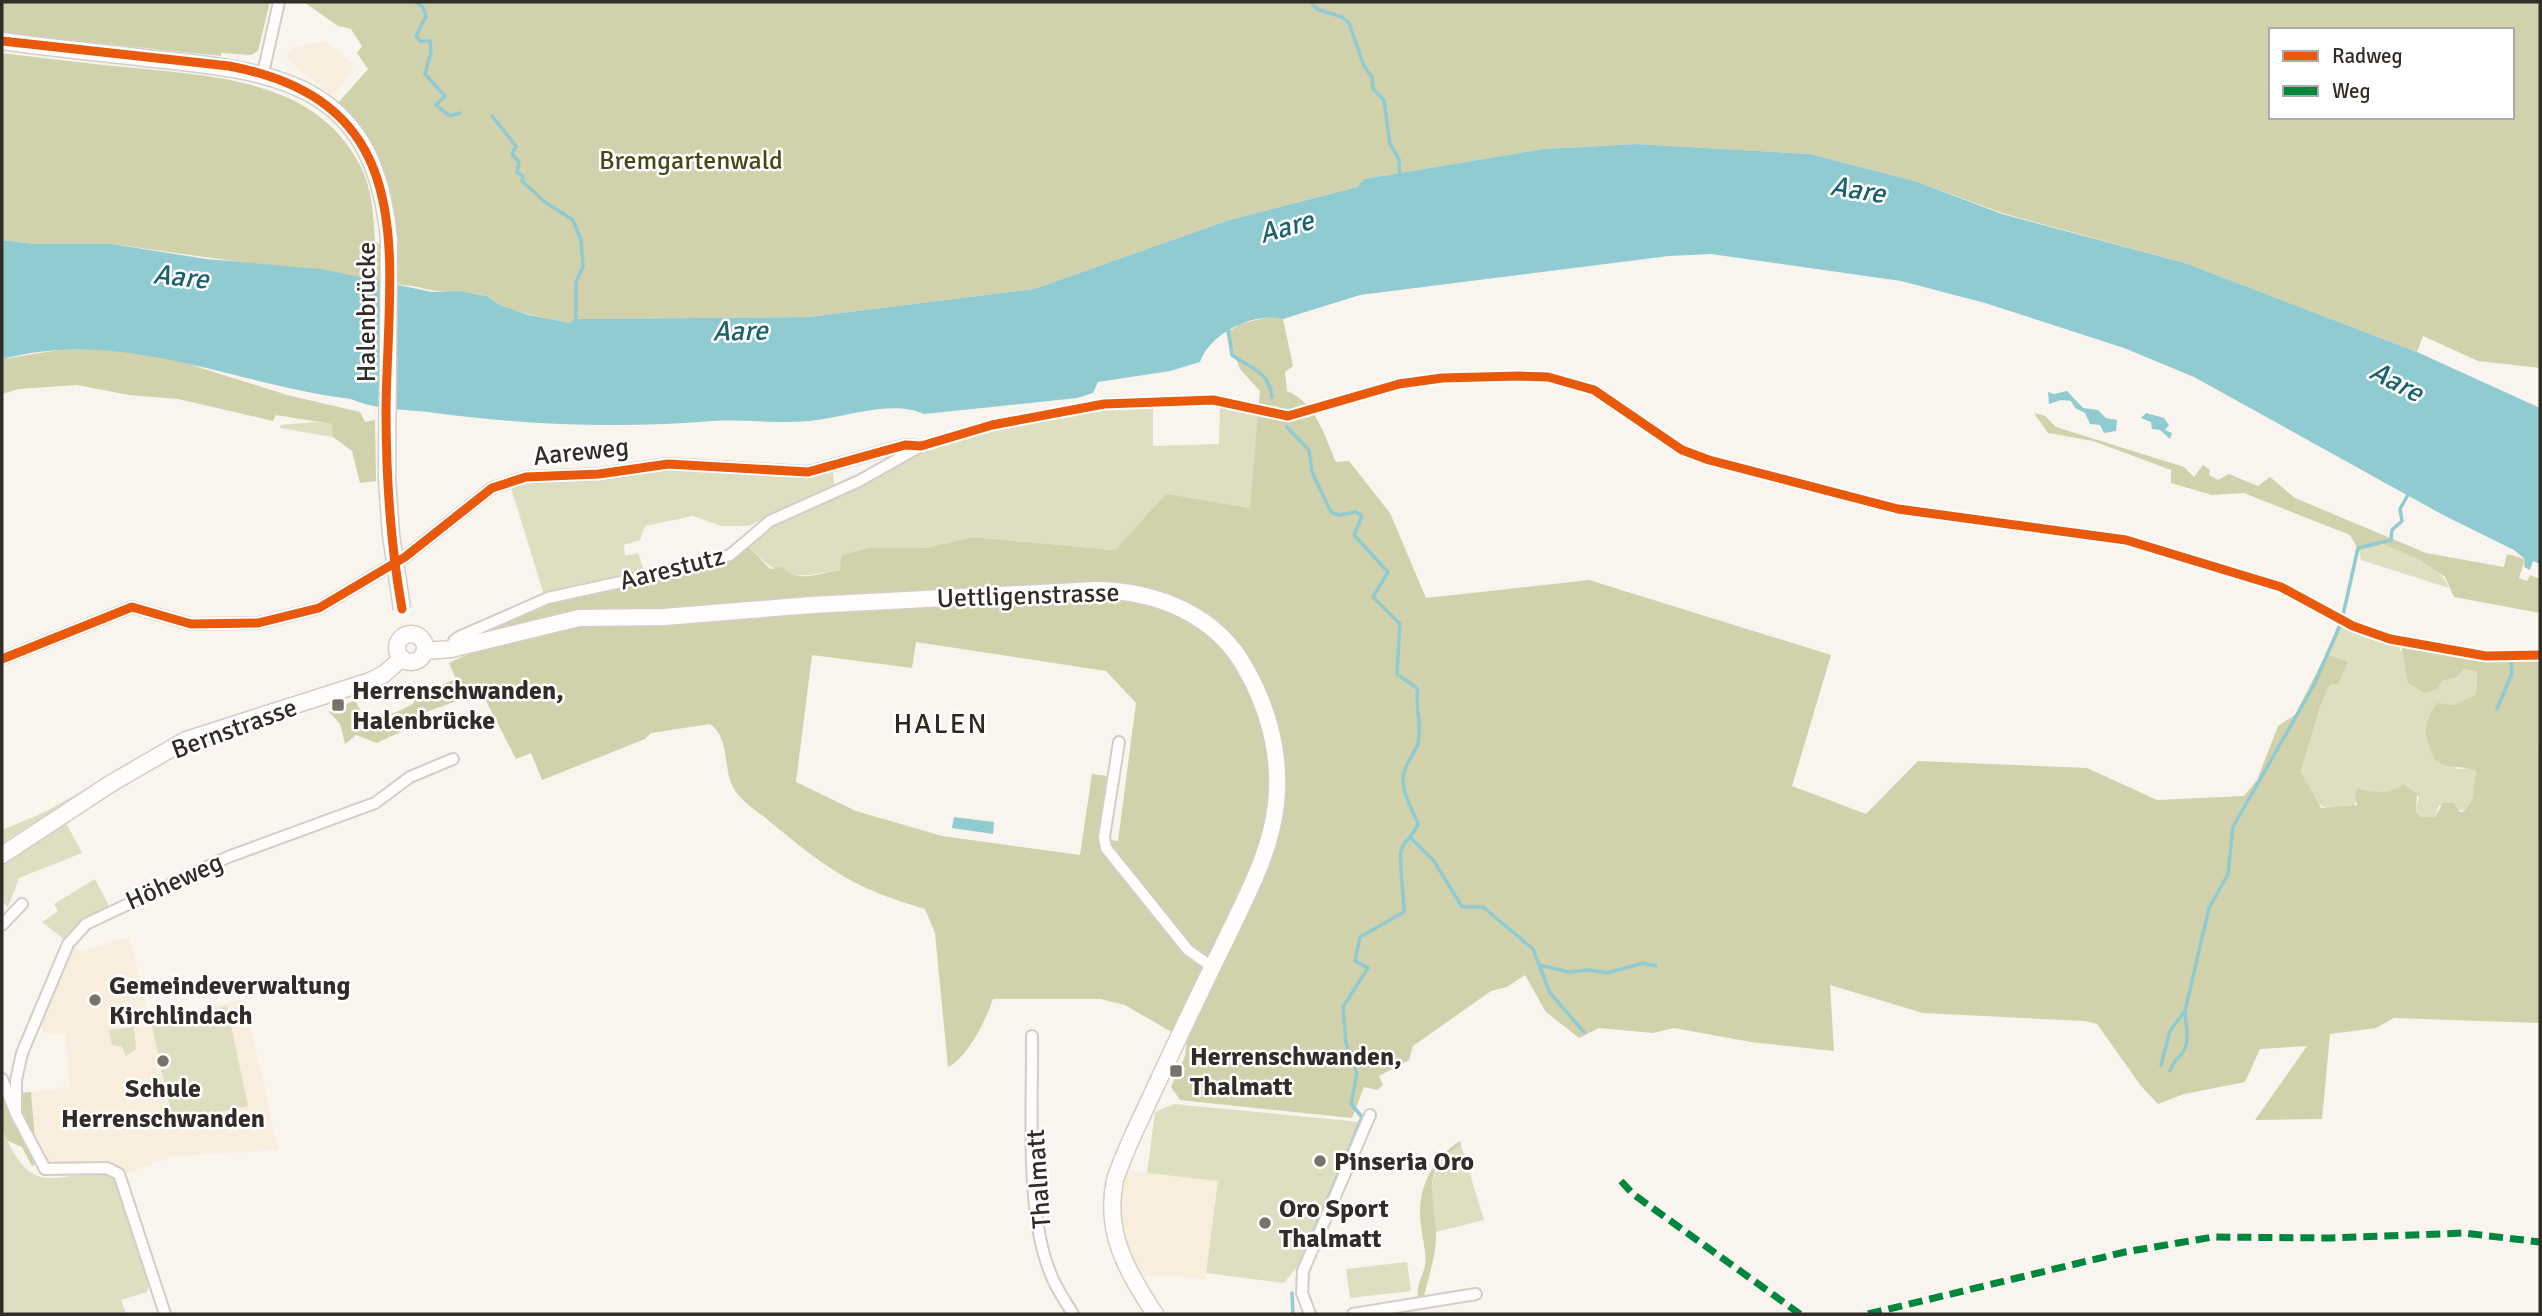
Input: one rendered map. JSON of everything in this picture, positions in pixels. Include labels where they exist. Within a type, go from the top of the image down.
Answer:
[{"type":"main road","name":"Halenbrücke","points":[[2,41],[229,66],[263,73],[319,99],[332,108],[360,140],[377,174],[389,240],[386,470],[391,535],[408,634]]},
{"type":"main road","name":"Uettligenstrasse","points":[[425,651],[451,649],[558,621],[599,616],[664,617],[895,600],[1096,590],[1124,591],[1167,601],[1208,625],[1242,661],[1257,689],[1274,745],[1277,782],[1270,833],[1262,863],[1126,1149],[1113,1192],[1112,1228],[1118,1249],[1155,1314]]},
{"type":"main road","points":[[408,634],[421,637],[425,651],[416,661],[402,658],[397,646],[402,637],[408,634]]},
{"type":"main road","name":"Bernstrasse","points":[[2,855],[110,784],[187,740],[370,681],[384,674],[402,658]]},
{"type":"street","points":[[263,73],[279,2]]},
{"type":"street","name":"Aareweg","points":[[2,659],[132,607],[191,624],[258,624],[308,612],[405,557],[492,488],[526,477],[599,474],[659,464],[808,472],[905,445],[921,446]]},
{"type":"street","name":"Aarestutz","points":[[451,649],[454,641],[459,638],[548,598],[689,568],[730,555],[770,521],[848,486],[921,446]]},
{"type":"street","points":[[1119,742],[1105,845],[1188,950],[1213,967]]},
{"type":"street","name":"Höheweg","points":[[16,1114],[16,1080],[22,1053],[68,944],[86,924],[228,856],[375,803],[410,777],[453,759]]},
{"type":"street","points":[[2,925],[22,904]]},
{"type":"street","name":"Thalmatt","points":[[1032,1036],[1038,1221],[1051,1275],[1073,1314]]},
{"type":"street","points":[[2,1079],[16,1114],[45,1169],[107,1168],[119,1174],[165,1314]]},
{"type":"street","points":[[1310,1314],[1301,1288],[1303,1271],[1370,1115]]},
{"type":"street","points":[[1353,1314],[1476,1294]]},
{"type":"shaded area","points":[[326,41],[354,65],[333,97],[287,59],[287,53],[294,47]]},
{"type":"shaded area","name":"Schule Herrenschwanden","points":[[130,937],[149,1021],[245,999],[278,1150],[174,1156],[127,1173],[106,1164],[49,1167],[34,1137],[31,1092],[70,1087],[65,1035],[44,1033],[40,1015],[72,945],[80,951]]},
{"type":"shaded area","points":[[1125,1170],[1218,1181],[1205,1280],[1164,1275],[1141,1277],[1124,1246],[1118,1204]]},
{"type":"green space","points":[[2,2],[270,2],[258,51],[251,55],[221,53],[221,56],[2,33]]},
{"type":"green space","name":"Bremgartenwald","points":[[304,2],[2540,2],[2540,368],[2478,361],[2423,336],[2417,352],[2185,263],[2002,213],[1915,181],[1810,154],[1636,144],[1543,149],[1364,179],[1357,187],[1229,220],[1034,289],[808,317],[575,319],[570,323],[504,307],[486,296],[475,294],[112,244],[36,244],[2,240],[2,53],[231,80],[291,99],[318,115],[341,137],[360,165],[368,184],[375,241],[380,245],[395,246],[397,232],[387,177],[375,150],[359,126],[338,103],[368,69],[357,53],[362,46],[351,29],[338,26]]},
{"type":"green space","points":[[1272,316],[1283,319],[1293,366],[1285,372],[1287,391],[1297,396],[1312,412],[1336,462],[1349,461],[1390,513],[1426,598],[1589,580],[1831,655],[1792,786],[1866,814],[1918,761],[2087,768],[2157,800],[2244,796],[2257,780],[2278,726],[2295,715],[2326,654],[2348,662],[2338,684],[2330,685],[2321,704],[2301,772],[2321,808],[2357,805],[2355,794],[2358,788],[2380,792],[2398,788],[2403,784],[2417,794],[2416,811],[2421,817],[2435,817],[2443,803],[2454,803],[2460,812],[2465,811],[2473,798],[2476,772],[2446,766],[2435,760],[2428,744],[2426,725],[2437,703],[2454,705],[2476,694],[2477,672],[2465,669],[2457,677],[2442,681],[2437,689],[2425,693],[2408,683],[2401,644],[2497,659],[2540,658],[2540,1023],[2394,1018],[2376,1028],[2330,1034],[2322,1119],[2255,1120],[2307,1046],[2260,1049],[2245,1082],[2184,1094],[2158,1104],[2141,1086],[2097,1024],[2085,1021],[1923,1013],[1830,985],[1834,1051],[1751,1042],[1674,1028],[1653,1033],[1599,1028],[1579,1038],[1546,1012],[1525,975],[1507,987],[1491,991],[1413,1046],[1409,1060],[1379,1076],[1383,1085],[1377,1090],[1364,1087],[1352,1118],[1180,1100],[1171,1087],[1185,1056],[1187,1041],[1125,1005],[1100,999],[993,999],[969,1047],[948,1067],[935,933],[925,909],[878,893],[841,875],[749,805],[733,787],[721,737],[710,724],[651,733],[645,739],[542,780],[531,753],[516,759],[484,697],[468,697],[415,716],[417,729],[404,730],[377,743],[356,735],[345,744],[340,724],[329,712],[355,700],[365,719],[397,712],[414,703],[413,696],[456,679],[449,663],[466,655],[459,641],[559,600],[689,573],[732,558],[749,547],[770,569],[783,567],[795,575],[809,576],[840,570],[841,555],[868,548],[925,548],[973,537],[1115,550],[1166,494],[1250,508],[1260,391],[1240,369],[1226,333],[1240,324]],"holes":[[[916,642],[1106,671],[1136,703],[1118,841],[1098,838],[1107,776],[1092,774],[1080,855],[942,836],[856,811],[796,782],[812,655],[912,668]]]},
{"type":"green space","points":[[105,349],[163,356],[287,395],[360,412],[365,422],[375,420],[376,481],[360,483],[352,451],[333,437],[332,424],[276,415],[273,421],[178,399],[129,395],[77,385],[19,389],[2,394],[2,359],[59,350]]},
{"type":"green space","points":[[1220,402],[1259,412],[1251,508],[1166,495],[1115,550],[973,537],[925,548],[868,548],[841,555],[840,570],[790,575],[771,566],[749,547],[768,525],[940,442],[1009,425],[1153,403],[1153,446],[1219,444]]},
{"type":"green space","points":[[2034,413],[2045,416],[2056,427],[2184,467],[2194,477],[2203,465],[2210,470],[2209,475],[2218,480],[2229,474],[2258,486],[2270,477],[2295,498],[2426,553],[2504,567],[2507,554],[2525,559],[2519,578],[2527,581],[2530,575],[2540,579],[2540,613],[2454,597],[2445,577],[2420,560],[2383,544],[2359,551],[2350,535],[2244,493],[2212,495],[2171,483],[2171,470],[2093,441],[2048,433]]},
{"type":"green space","points":[[315,422],[333,424],[333,437],[280,428],[281,425]]},
{"type":"green space","points":[[650,467],[832,468],[835,488],[748,526],[721,526],[693,516],[645,526],[640,540],[624,545],[625,556],[638,553],[645,574],[544,595],[511,488],[526,480]]},
{"type":"green space","points":[[2383,544],[2430,565],[2445,579],[2449,588],[2361,560],[2359,551]]},
{"type":"green space","points":[[2339,623],[2401,644],[2400,650],[2442,681],[2457,677],[2465,669],[2477,672],[2476,694],[2454,705],[2456,769],[2471,768],[2477,775],[2473,798],[2465,811],[2439,805],[2435,817],[2421,817],[2416,810],[2419,797],[2403,784],[2383,792],[2372,793],[2362,789],[2354,806],[2324,807],[2315,800],[2301,773],[2321,704],[2330,685],[2338,684],[2347,662],[2326,654]]},
{"type":"green space","points":[[105,778],[2,843],[2,830],[45,812]]},
{"type":"green space","points":[[65,821],[82,853],[19,878],[8,907],[2,901],[2,866]]},
{"type":"green space","points":[[95,879],[109,906],[86,919],[66,941],[42,922],[58,911],[54,904]]},
{"type":"green space","points":[[227,1006],[248,1106],[173,1122],[151,1022]]},
{"type":"green space","points":[[134,1027],[136,1049],[126,1056],[122,1047],[112,1045],[109,1030]]},
{"type":"green space","points":[[31,1092],[37,1164],[32,1166],[22,1147],[8,1141],[2,1130],[2,1100],[6,1102],[20,1093]]},
{"type":"green space","name":"Oro Sport Thalmatt","points":[[1174,1104],[1360,1122],[1299,1265],[1284,1283],[1206,1273],[1218,1181],[1147,1173],[1155,1112]]},
{"type":"green space","points":[[2,1130],[21,1163],[40,1177],[96,1174],[117,1179],[149,1283],[147,1292],[121,1300],[126,1314],[2,1314]]},
{"type":"green space","points":[[1460,1141],[1461,1145],[1440,1164],[1432,1183],[1435,1247],[1424,1296],[1418,1297],[1425,1260],[1420,1213],[1423,1189],[1433,1167]]},
{"type":"green space","points":[[1461,1145],[1484,1220],[1436,1232],[1432,1194],[1436,1172],[1449,1154]]},
{"type":"green space","points":[[1407,1262],[1411,1291],[1350,1298],[1346,1269]]},
{"type":"water","name":"Aare","points":[[1636,144],[1810,154],[1915,181],[2002,214],[2185,263],[2417,352],[2540,408],[2540,564],[2533,561],[2530,570],[2524,567],[2525,559],[2514,550],[2443,515],[2194,377],[2124,348],[1985,303],[1901,281],[1711,254],[1669,256],[1360,295],[1283,319],[1271,317],[1246,322],[1213,342],[1200,362],[1170,371],[1098,382],[1093,393],[1077,398],[924,414],[896,408],[882,409],[797,422],[725,421],[642,425],[535,423],[379,407],[178,361],[135,354],[92,350],[47,351],[2,359],[2,240],[36,244],[112,244],[206,259],[321,269],[432,292],[459,291],[487,296],[502,306],[529,315],[570,323],[574,319],[808,317],[1034,289],[1229,220],[1357,187],[1364,179],[1543,149]]},
{"type":"water","points":[[2067,391],[2083,408],[2098,410],[2106,418],[2117,420],[2116,431],[2104,433],[2100,425],[2090,424],[2085,413],[2075,408],[2071,401],[2061,400],[2049,404],[2048,392],[2054,394]]},
{"type":"water","points":[[2146,413],[2164,418],[2169,425],[2165,430],[2172,433],[2170,439],[2160,430],[2152,429],[2151,422],[2141,418]]},
{"type":"water","points":[[954,817],[994,822],[993,834],[952,828]]},
{"type":"waterway","points":[[415,2],[422,6],[426,16],[416,36],[420,41],[430,41],[431,52],[425,74],[445,96],[436,105],[450,116],[460,113]]},
{"type":"waterway","points":[[1311,2],[1317,9],[1342,17],[1349,23],[1364,66],[1372,77],[1373,89],[1384,100],[1390,144],[1399,159],[1400,177]]},
{"type":"waterway","points":[[492,116],[516,146],[512,154],[519,162],[517,172],[523,176],[522,181],[545,202],[573,220],[581,240],[583,267],[576,282],[576,323]]},
{"type":"waterway","points":[[1228,329],[1232,355],[1263,376],[1272,397]]},
{"type":"waterway","points":[[1287,427],[1309,450],[1312,472],[1331,512],[1339,515],[1356,512],[1362,516],[1354,535],[1388,572],[1373,597],[1400,624],[1397,674],[1418,689],[1419,736],[1403,781],[1406,796],[1418,824],[1401,851],[1404,912],[1360,937],[1355,961],[1368,968],[1343,1007],[1346,1043],[1357,1073],[1351,1104],[1362,1117],[1348,1152]]},
{"type":"waterway","points":[[2343,615],[2358,548],[2391,540],[2392,530],[2402,521],[2400,509],[2409,493]]},
{"type":"waterway","points":[[2161,1065],[2170,1031],[2185,1011],[2209,908],[2228,874],[2233,827],[2314,685],[2340,625]]},
{"type":"waterway","points":[[2497,709],[2512,673],[2511,660],[2540,658]]},
{"type":"waterway","points":[[2540,747],[2540,843]]},
{"type":"waterway","points":[[1410,837],[1434,861],[1462,907],[1483,907],[1533,949],[1550,993],[1584,1032]]},
{"type":"waterway","points":[[1540,965],[1568,972],[1589,970],[1607,973],[1643,963],[1656,966]]},
{"type":"waterway","points":[[2170,1071],[2186,1043],[2185,1012]]},
{"type":"waterway","points":[[1308,1245],[1344,1161]]},
{"type":"waterway","points":[[1292,1293],[1293,1314]]},
{"type":"marked path","points":[[1621,1181],[1633,1194],[1800,1314]]},
{"type":"marked path","points":[[1868,1314],[2125,1252],[2213,1237],[2331,1238],[2464,1233],[2540,1242]]},
{"type":"cycle path","points":[[2,41],[229,66],[292,85],[336,114],[365,150],[381,194],[389,243],[387,459],[392,534],[402,609]]},
{"type":"cycle path","points":[[2,659],[132,607],[191,624],[258,623],[319,608],[405,557],[492,488],[526,477],[599,474],[668,464],[808,472],[905,445],[921,446],[992,425],[1104,404],[1213,400],[1288,416],[1399,384],[1442,378],[1519,376],[1548,377],[1594,390],[1682,450],[1709,460],[1898,509],[2126,540],[2281,587],[2353,626],[2390,639],[2486,656],[2540,655]]},
{"type":"place","name":"Herrenschwanden, Halenbrücke","points":[[338,705]]},
{"type":"place","name":"Gemeindeverwaltung Kirchlindach","points":[[95,1000]]},
{"type":"place","name":"Schule Herrenschwanden","points":[[163,1061]]},
{"type":"place","name":"Herrenschwanden, Thalmatt","points":[[1176,1071]]},
{"type":"place","name":"Pinseria Oro","points":[[1320,1161]]},
{"type":"place","name":"Oro Sport Thalmatt","points":[[1265,1223]]},
{"type":"district","name":"HALEN","points":[[941,723]]}]
